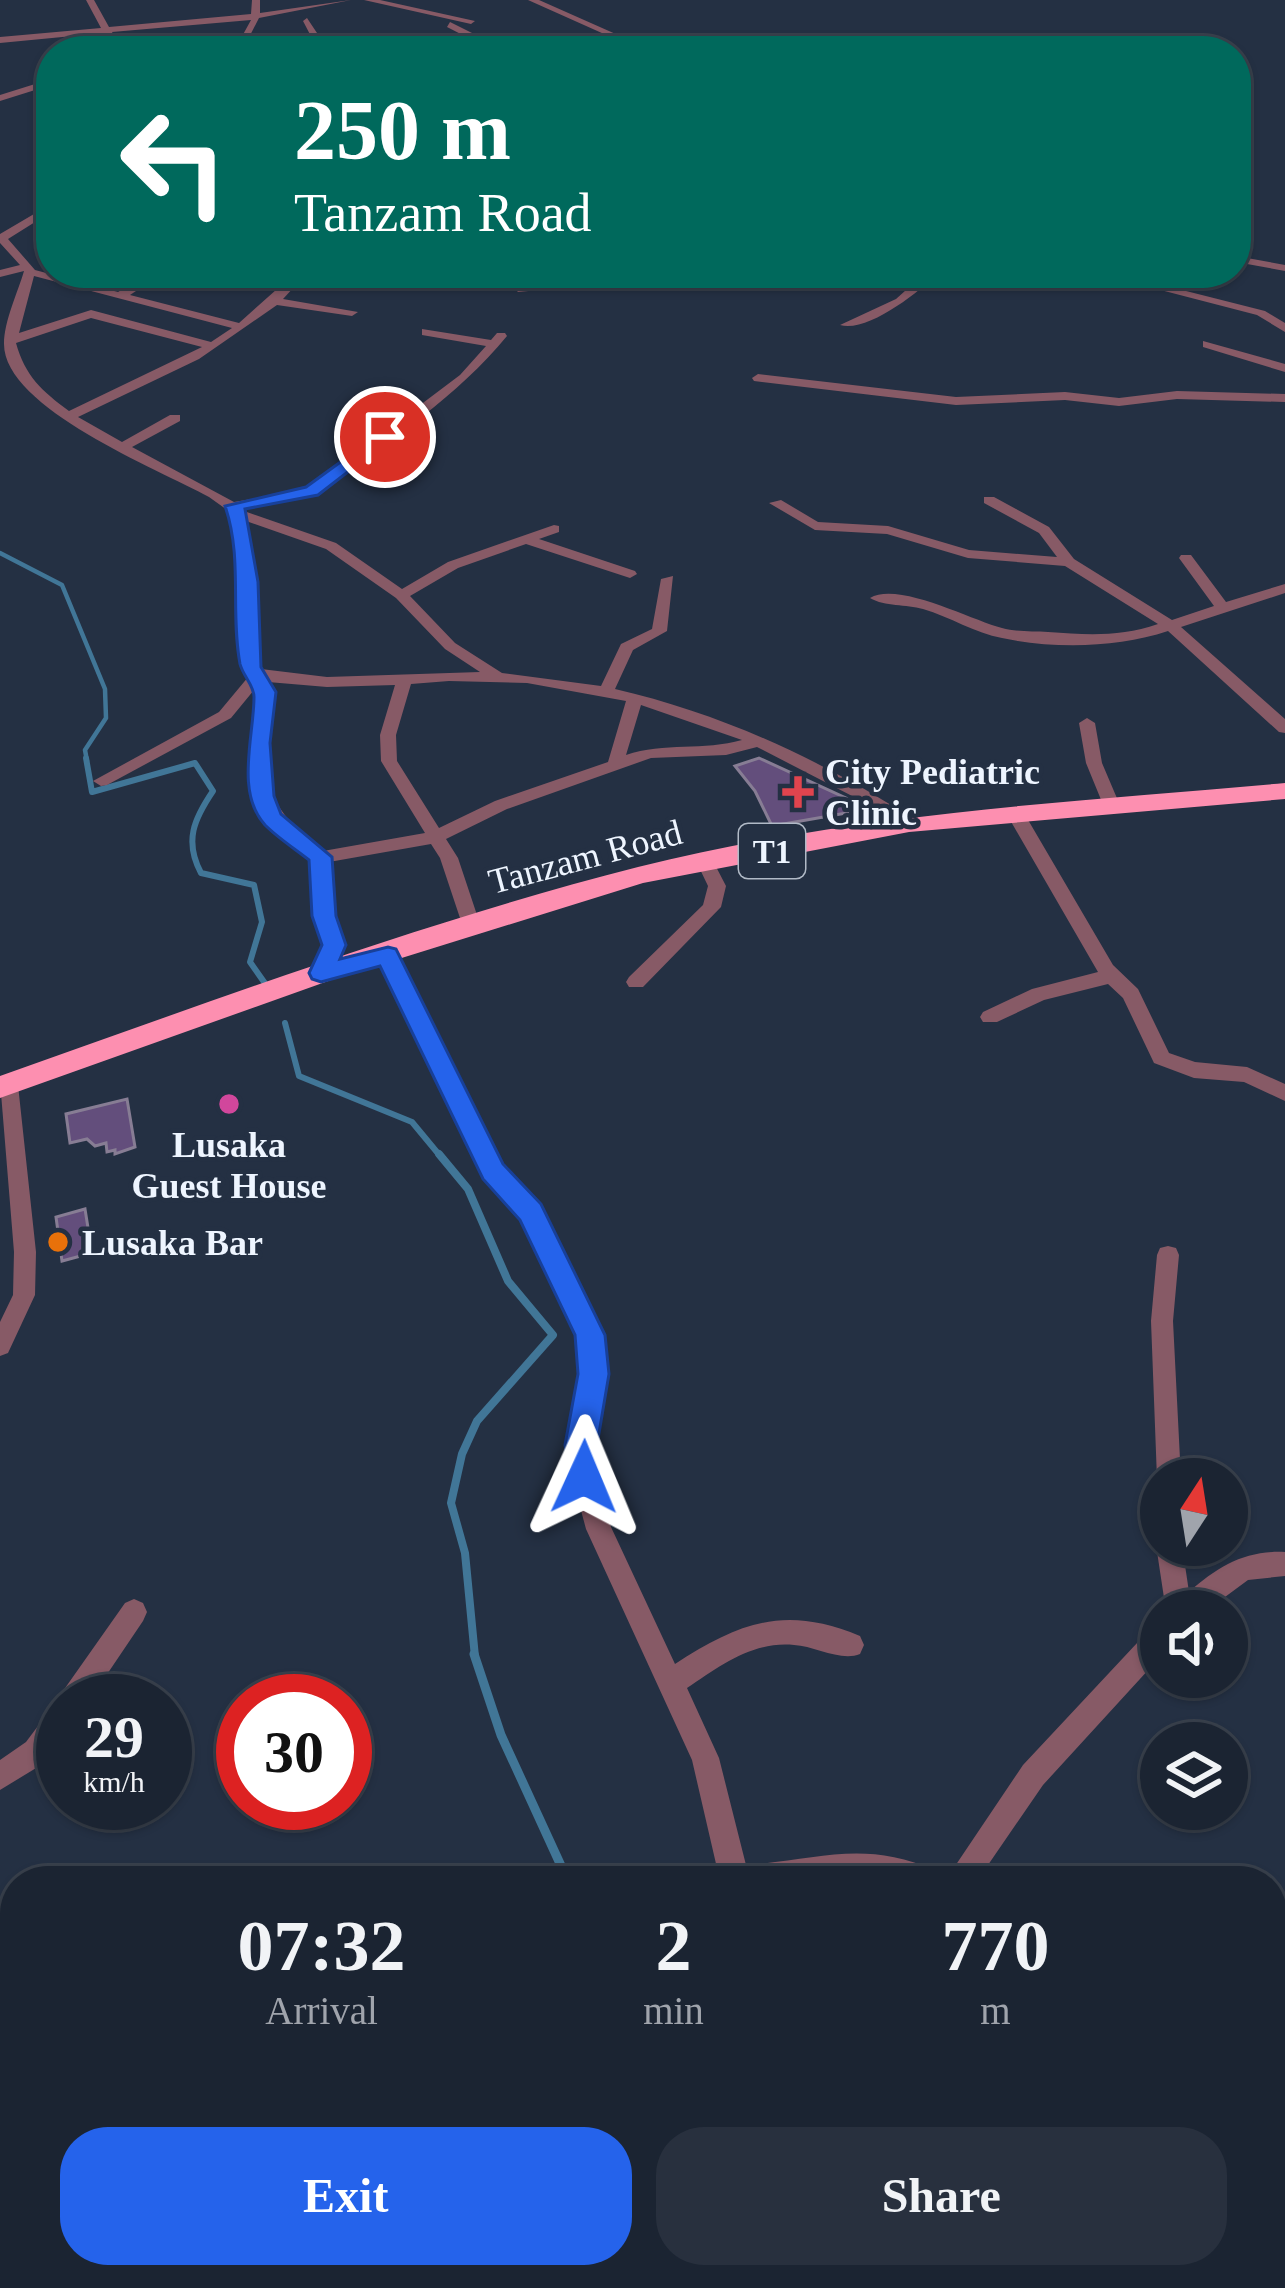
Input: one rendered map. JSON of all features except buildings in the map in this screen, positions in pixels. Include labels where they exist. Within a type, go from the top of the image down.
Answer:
[{"type":"highway","name":"Tanzam Road","points":[[4,1086],[321,973],[641,875],[909,824],[1285,791]]},
{"type":"street","points":[[90,0],[110,36]]},
{"type":"street","points":[[246,36],[256,16],[256,0]]},
{"type":"street","points":[[62,36],[256,16],[347,0]]},
{"type":"street","points":[[368,0],[471,21]]},
{"type":"street","points":[[532,0],[617,36]]},
{"type":"street","points":[[251,28],[323,18]]},
{"type":"street","points":[[307,21],[315,36]]},
{"type":"street","points":[[450,25],[472,36]]},
{"type":"street","points":[[0,40],[36,38]]},
{"type":"street","points":[[0,98],[36,87]]},
{"type":"street","points":[[36,216],[0,237],[36,271]]},
{"type":"street","points":[[1251,262],[1285,268]]},
{"type":"street","points":[[0,274],[36,266]]},
{"type":"street","points":[[29,269],[6,347],[22,381],[122,447],[237,510],[317,539],[401,596],[450,646],[496,676]]},
{"type":"street","points":[[97,288],[240,327]]},
{"type":"street","points":[[122,295],[133,288]]},
{"type":"street","points":[[71,415],[174,370],[240,327],[288,288]]},
{"type":"street","points":[[846,325],[900,301],[915,288]]},
{"type":"street","points":[[1161,288],[1261,313],[1285,328]]},
{"type":"street","points":[[275,301],[352,312]]},
{"type":"street","points":[[6,347],[91,314],[212,346]]},
{"type":"street","points":[[237,510],[323,485],[464,378],[498,340],[425,332]]},
{"type":"street","points":[[1207,344],[1285,368]]},
{"type":"street","points":[[758,378],[956,400],[1065,396],[1120,402],[1178,394],[1285,398]]},
{"type":"street","points":[[0,390],[22,381]]},
{"type":"street","points":[[122,447],[175,418]]},
{"type":"street","points":[[989,500],[1044,530],[1070,562],[1170,625],[1285,728]]},
{"type":"street","points":[[776,502],[815,526],[888,530],[968,554],[1070,562]]},
{"type":"street","points":[[237,510],[248,582],[249,654],[258,675],[496,676],[607,690],[754,742],[880,804],[909,824]]},
{"type":"street","points":[[401,596],[453,566],[554,529]]},
{"type":"street","points":[[525,539],[630,574]]},
{"type":"street","points":[[1186,558],[1222,607]]},
{"type":"street","points":[[607,690],[626,647],[659,631],[668,579]]},
{"type":"street","points":[[877,598],[923,604],[1003,634],[1121,640],[1285,588]]},
{"type":"street","points":[[101,782],[225,715],[258,675]]},
{"type":"street","points":[[258,675],[265,692],[259,743],[262,796],[272,818],[320,857],[324,916],[334,945],[321,973]]},
{"type":"street","points":[[405,677],[386,748],[396,773],[449,858],[472,928]]},
{"type":"street","points":[[615,765],[635,698]]},
{"type":"street","points":[[1087,723],[1094,764],[1110,803]]},
{"type":"street","points":[[320,857],[435,837],[501,806],[669,749],[726,750],[754,742]]},
{"type":"street","points":[[1015,813],[1111,976],[1130,994],[1156,1048],[1170,1064],[1247,1076],[1285,1094]]},
{"type":"street","points":[[636,982],[712,907],[717,886],[706,863]]},
{"type":"street","points":[[388,956],[493,1172],[531,1212],[590,1335],[594,1374],[581,1445],[584,1477],[599,1529],[705,1758],[731,1866]]},
{"type":"street","points":[[990,1017],[1039,994],[1111,976]]},
{"type":"street","points":[[0,1346],[25,1295],[25,1252],[4,1086]]},
{"type":"street","points":[[1168,1255],[1162,1321],[1168,1458]]},
{"type":"street","points":[[1209,1590],[1253,1562],[1285,1564]]},
{"type":"street","points":[[92,1674],[134,1612]]},
{"type":"street","points":[[669,1684],[765,1629],[815,1632],[851,1645]]},
{"type":"street","points":[[970,1866],[1033,1775],[1140,1659]]},
{"type":"street","points":[[0,1776],[36,1752]]},
{"type":"waterway","points":[[0,553],[62,585],[105,689],[106,718],[85,750],[87,761]]},
{"type":"waterway","points":[[86,758],[92,792],[195,763],[213,791],[194,831],[196,861],[201,873],[254,885],[262,922],[250,962],[269,989]]},
{"type":"waterway","points":[[285,1023],[299,1076],[412,1122],[441,1157]]},
{"type":"waterway","points":[[439,1154],[468,1189],[508,1281],[553,1335],[477,1421],[462,1454],[451,1503],[465,1553],[475,1657]]},
{"type":"waterway","points":[[475,1657],[501,1735],[561,1866]]},
{"type":"place","name":"City Pediatric Clinic","points":[[798,792]]},
{"type":"place","name":"Lusaka Guest House","points":[[229,1104]]},
{"type":"place","name":"Lusaka Bar","points":[[58,1242]]},
{"type":"route","points":[[385,437],[312,491],[234,506],[243,530],[250,667],[265,692],[259,743],[262,796],[272,818],[320,857],[324,916],[334,945],[321,973],[388,956],[493,1172],[531,1212],[590,1335],[594,1374],[581,1445],[584,1477]]}]
